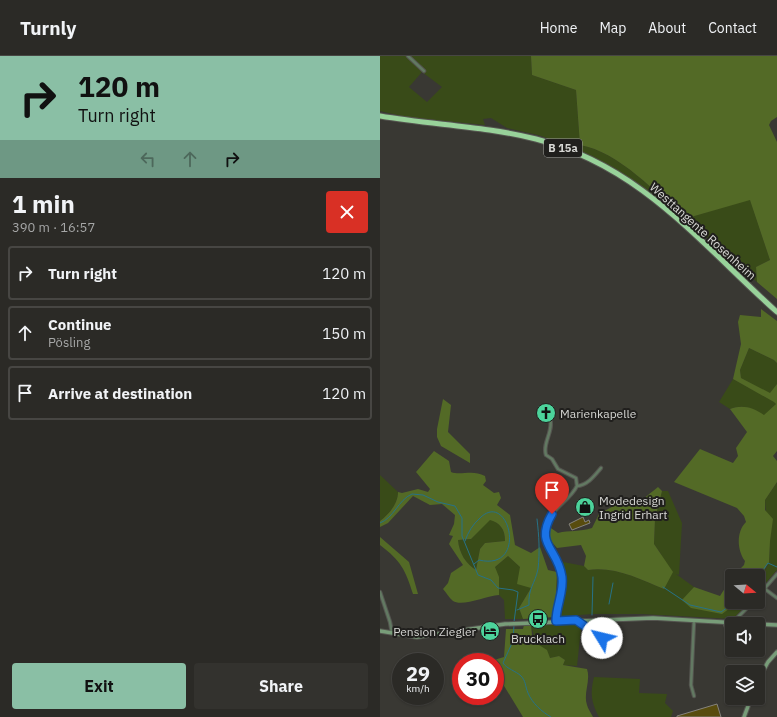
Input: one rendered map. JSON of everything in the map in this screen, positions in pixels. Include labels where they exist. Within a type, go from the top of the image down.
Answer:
[{"type":"highway","name":"Westtangente Rosenheim","points":[[380,116],[486,129],[524,136],[564,148],[604,166],[657,200],[777,312]]},
{"type":"main road","points":[[380,631],[417,637],[505,624],[576,620],[654,618],[724,622]]},
{"type":"main road","points":[[765,624],[777,625]]},
{"type":"main road","points":[[765,667],[777,652]]},
{"type":"main road","points":[[744,717],[748,705]]},
{"type":"street","points":[[408,56],[424,71]]},
{"type":"street","points":[[550,419],[552,426],[545,448],[546,455],[552,459],[558,469],[576,478],[578,486]]},
{"type":"street","points":[[556,621],[562,589],[562,578],[557,560],[546,543],[545,528],[552,514],[565,502],[578,486],[582,486],[589,481],[601,468]]},
{"type":"street","points":[[777,574],[765,588],[777,598]]},
{"type":"street","points":[[380,592],[392,633]]},
{"type":"street","points":[[738,617],[746,609]]},
{"type":"street","points":[[576,620],[602,638],[604,642],[603,649],[601,651]]},
{"type":"street","points":[[694,621],[691,685],[694,696]]},
{"type":"green space","points":[[380,56],[531,56],[532,75],[576,90],[580,145],[595,149],[623,165],[650,186],[681,216],[628,177],[578,149],[538,135],[507,128],[491,118],[483,119],[485,125],[406,117],[380,111]],"holes":[[[422,72],[442,87],[427,102],[409,87]]]},
{"type":"green space","points":[[531,56],[777,56],[777,117],[771,121],[769,125],[777,142],[777,299],[757,282],[756,267],[770,260],[750,200],[684,219],[650,186],[623,165],[595,149],[580,145],[576,90],[532,75]]},
{"type":"green space","points":[[750,199],[770,260],[756,267],[757,282],[685,219]]},
{"type":"green space","points":[[761,309],[777,321],[777,363],[774,360],[749,348],[740,370],[741,378],[770,393],[777,384],[777,451],[773,456],[777,461],[777,482],[765,500],[765,510],[773,519],[769,562],[765,569],[740,569],[744,565],[745,561],[740,552],[739,546],[740,531],[746,522],[744,516],[737,508],[674,482],[700,449],[733,463],[738,456],[736,448],[747,432],[730,409],[744,407],[756,410],[764,415],[776,404],[733,379],[741,344],[738,322],[740,315],[761,317]]},
{"type":"green space","points":[[749,348],[774,360],[777,363],[777,384],[770,394],[741,378],[740,370]]},
{"type":"green space","points":[[733,379],[775,402],[776,404],[764,416],[756,411],[744,407],[730,409],[719,402]]},
{"type":"green space","points":[[443,399],[451,405],[448,432],[470,454],[470,463],[441,446],[437,437],[437,429]]},
{"type":"green space","points":[[434,451],[449,461],[451,472],[476,473],[485,476],[486,481],[483,485],[494,493],[499,492],[501,498],[497,505],[510,515],[515,545],[531,553],[540,547],[548,570],[557,572],[555,617],[523,619],[519,608],[531,588],[517,584],[520,567],[508,556],[495,567],[499,577],[499,595],[462,603],[457,603],[452,600],[443,589],[448,583],[451,573],[463,565],[449,544],[453,536],[449,535],[454,524],[455,515],[442,504],[430,505],[413,496],[388,523],[380,527],[380,521],[395,505],[398,492],[402,493],[418,489],[428,492],[430,489],[416,472]],"holes":[[[490,520],[494,521],[503,530],[505,541],[485,543],[480,549],[476,570],[469,565],[464,558],[458,540],[471,539]]]},
{"type":"green space","points":[[380,475],[398,492],[398,496],[387,515],[380,521]]},
{"type":"green space","points":[[777,482],[777,570],[765,584],[765,570],[769,560],[769,538],[765,500]]},
{"type":"green space","points":[[658,487],[662,491],[655,519],[654,544],[673,572],[664,589],[627,574],[598,569],[588,570],[584,566],[586,556],[581,545],[557,548],[550,540],[548,526],[558,533],[592,528],[599,514],[619,503],[636,503],[645,498]]},
{"type":"green space","points":[[662,491],[668,491],[682,523],[679,575],[676,574],[694,587],[683,600],[725,604],[725,609],[742,609],[735,617],[725,617],[725,619],[642,614],[592,614],[555,617],[558,566],[563,562],[584,566],[588,570],[598,569],[627,574],[664,589],[661,554],[654,544],[655,519]]},
{"type":"green space","points":[[489,519],[496,522],[501,527],[504,533],[505,541],[485,543],[480,549],[476,570],[469,565],[464,558],[458,540],[471,539]]},
{"type":"green space","points":[[380,537],[409,562],[418,594],[413,594],[405,572],[398,561],[380,545]]},
{"type":"green space","points":[[508,556],[520,567],[531,588],[519,608],[523,619],[505,619],[504,600],[499,595],[495,567]]},
{"type":"green space","points":[[694,587],[720,596],[725,588],[725,609],[729,609],[722,614],[691,608],[682,600]]},
{"type":"green space","points":[[524,625],[531,625],[533,645],[539,645],[547,650],[550,658],[559,656],[565,660],[563,665],[587,669],[588,678],[586,700],[593,717],[523,717],[504,686],[504,657],[506,629],[523,629]]},
{"type":"green space","points":[[531,625],[579,625],[581,629],[577,666],[563,665],[565,660],[559,656],[550,658],[533,645],[534,636]]},
{"type":"green space","points":[[594,677],[640,679],[639,693],[667,694],[665,703],[673,711],[671,717],[599,717],[594,707],[592,697]]},
{"type":"building","points":[[583,517],[585,522],[589,520],[590,523],[572,530],[569,524]]},
{"type":"building","points":[[717,704],[721,717],[677,717],[677,716]]},
{"type":"waterway","points":[[380,523],[385,521],[403,500],[412,494],[423,495],[438,502],[455,506],[462,518],[462,536],[478,575],[491,580],[498,588],[518,592],[514,622]]},
{"type":"waterway","points":[[465,541],[469,531],[475,523],[490,512],[499,514],[506,522],[509,533],[509,544],[504,554],[495,560],[479,560],[474,564]]},
{"type":"waterway","points":[[517,610],[529,605],[531,590],[537,574],[539,556],[537,519]]},
{"type":"waterway","points":[[764,569],[768,563],[777,567]]},
{"type":"waterway","points":[[592,615],[593,577]]},
{"type":"waterway","points":[[609,604],[613,583]]},
{"type":"waterway","points":[[663,587],[690,605],[721,612],[725,609]]},
{"type":"waterway","points":[[514,625],[513,641],[503,663],[521,676],[532,700],[541,710],[551,717]]},
{"type":"place","name":"Marienkapelle","points":[[546,413]]},
{"type":"place","name":"Modedesign Ingrid Erhart","points":[[585,507]]},
{"type":"place","name":"Brucklach","points":[[538,619]]},
{"type":"place","name":"Pension Ziegler","points":[[490,631]]},
{"type":"route","points":[[552,514],[548,520],[544,534],[546,543],[557,560],[562,578],[562,589],[556,621],[576,620],[602,638]]}]
